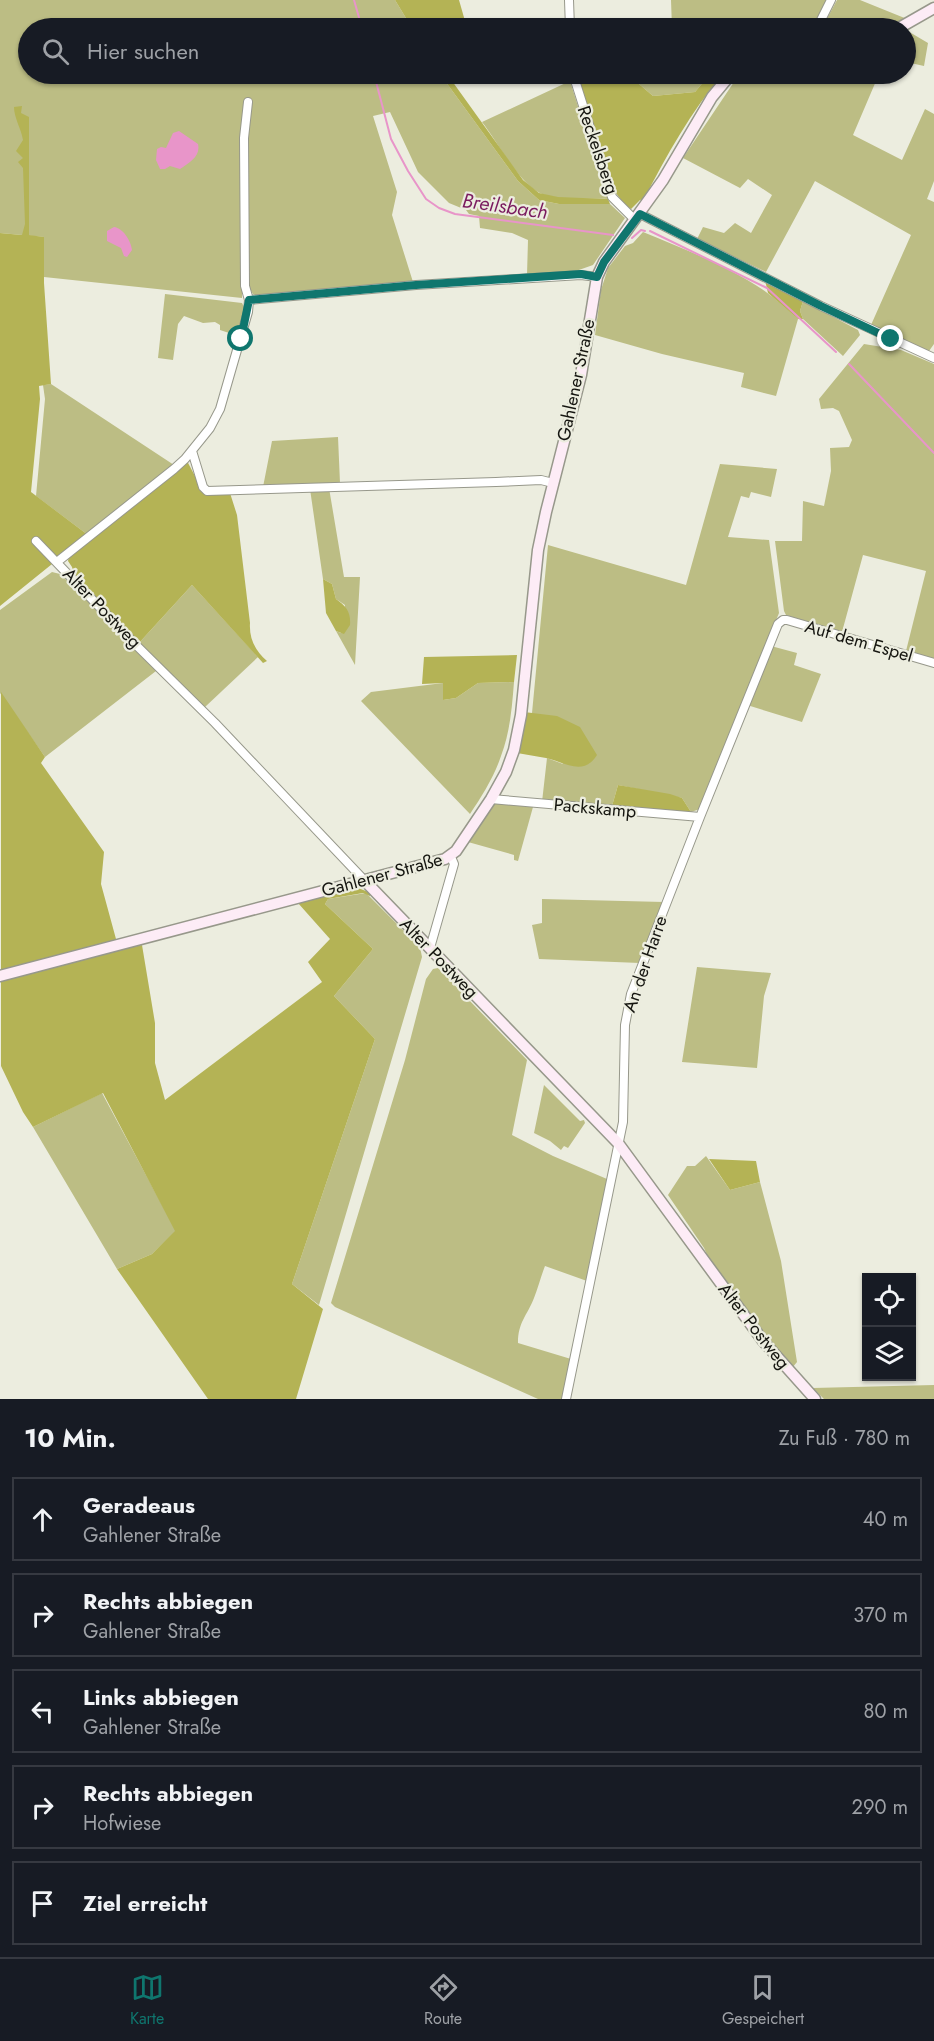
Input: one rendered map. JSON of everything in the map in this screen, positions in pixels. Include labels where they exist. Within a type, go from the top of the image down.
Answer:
[{"type":"main road","points":[[916,18],[934,8]]},
{"type":"main road","name":"Gahlener Straße","points":[[0,976],[365,881],[451,856],[491,799],[506,772],[514,750],[521,715],[538,550],[581,375],[597,277],[604,262],[664,178],[712,97],[723,84]]},
{"type":"main road","name":"Alter Postweg","points":[[365,881],[618,1143],[763,1341],[815,1399]]},
{"type":"street","points":[[569,0],[570,18]]},
{"type":"street","points":[[822,18],[831,0]]},
{"type":"street","name":"Reckelsberg","points":[[576,84],[612,197],[637,217],[934,358]]},
{"type":"street","points":[[57,562],[174,469],[210,428],[220,409],[241,339],[249,300],[245,286],[244,138],[248,102]]},
{"type":"street","points":[[249,300],[427,284],[581,274],[597,277]]},
{"type":"street","points":[[192,451],[203,487],[207,491],[541,480],[553,483]]},
{"type":"street","name":"Alter Postweg","points":[[36,541],[215,723],[365,881]]},
{"type":"street","name":"Auf dem Espel","points":[[783,620],[934,663]]},
{"type":"street","name":"An der Harre","points":[[566,1399],[625,1110],[625,1025],[631,994],[778,624],[783,620]]},
{"type":"street","name":"Packskamp","points":[[491,799],[700,817]]},
{"type":"street","points":[[430,948],[454,864],[451,856]]},
{"type":"green space","points":[[0,0],[395,0],[406,18],[18,18],[18,84],[447,84],[518,181],[539,200],[559,204],[610,204],[625,218],[593,265],[576,271],[527,275],[528,240],[512,233],[480,228],[479,216],[469,214],[466,210],[449,203],[418,172],[390,112],[373,116],[397,192],[392,215],[413,282],[257,296],[248,286],[247,129],[251,103],[244,105],[242,298],[44,277],[44,237],[0,233]]},
{"type":"green space","points":[[671,0],[828,0],[820,18],[672,18]]},
{"type":"green space","points":[[837,0],[860,0],[905,18],[827,18]]},
{"type":"green space","points":[[916,36],[928,43],[924,66],[916,64]]},
{"type":"green space","points":[[564,84],[571,84],[608,199],[562,198],[538,192],[522,179],[482,122]]},
{"type":"green space","points":[[639,84],[702,84],[695,92],[653,96]]},
{"type":"green space","points":[[733,84],[875,84],[853,135],[902,160],[925,109],[934,114],[934,181],[927,199],[934,202],[934,344],[929,351],[871,325],[911,235],[815,181],[766,272],[697,239],[703,227],[724,233],[735,223],[751,233],[772,195],[748,179],[740,188],[683,158]]},
{"type":"green space","points":[[643,232],[737,274],[766,292],[798,319],[776,396],[741,387],[744,373],[662,354],[595,335],[601,290],[608,268],[625,246],[633,243]]},
{"type":"green space","points":[[165,294],[242,303],[246,311],[242,330],[237,329],[235,335],[220,330],[220,325],[215,322],[203,323],[184,316],[178,324],[173,360],[158,358]]},
{"type":"green space","points":[[803,301],[858,330],[860,335],[843,356],[803,319],[800,311]]},
{"type":"green space","points":[[864,344],[901,350],[934,364],[934,659],[906,651],[926,571],[863,555],[842,632],[786,615],[784,611],[775,541],[802,541],[803,501],[824,506],[831,471],[830,448],[849,447],[852,440],[839,411],[833,408],[821,409],[819,399]]},
{"type":"green space","points":[[51,384],[174,465],[88,535],[36,496],[45,399],[43,385]]},
{"type":"green space","points":[[338,437],[340,483],[263,487],[272,441]]},
{"type":"green space","points":[[720,464],[777,469],[771,497],[751,492],[749,498],[741,496],[728,537],[769,540],[779,613],[700,809],[691,812],[682,798],[618,785],[612,806],[542,802],[547,758],[563,764],[532,713],[548,545],[686,585]]},
{"type":"green space","points":[[329,488],[344,577],[360,577],[355,665],[336,631],[341,633],[345,605],[336,599],[332,584],[323,579],[310,489]]},
{"type":"green space","points":[[52,572],[60,574],[79,592],[156,671],[45,757],[0,693],[0,610]]},
{"type":"green space","points":[[192,585],[258,657],[205,707],[139,643]]},
{"type":"green space","points":[[771,646],[797,653],[794,665],[821,674],[802,722],[747,705]]},
{"type":"green space","points":[[514,682],[510,720],[504,747],[491,779],[470,814],[361,701],[371,692],[443,683],[443,700],[456,698],[478,683]]},
{"type":"green space","points":[[494,803],[533,807],[518,861],[514,860],[514,855],[468,842]]},
{"type":"green space","points":[[366,893],[420,947],[422,957],[319,1305],[292,1284],[375,1039],[334,996],[373,949],[325,904],[328,899]]},
{"type":"green space","points":[[542,899],[664,902],[640,963],[539,959],[532,925],[542,923]]},
{"type":"green space","points":[[697,967],[771,973],[764,996],[757,1068],[682,1062]]},
{"type":"green space","points":[[438,968],[527,1060],[512,1135],[553,1156],[607,1179],[587,1281],[545,1266],[520,1330],[518,1343],[571,1359],[562,1399],[538,1399],[335,1307],[331,1303],[405,1060],[426,979],[433,969]]},
{"type":"green space","points":[[544,1085],[580,1121],[584,1120],[585,1123],[568,1148],[564,1146],[561,1150],[534,1133]]},
{"type":"green space","points":[[102,1093],[176,1231],[152,1254],[117,1269],[33,1127]]},
{"type":"green space","points":[[706,1156],[730,1190],[760,1182],[781,1261],[797,1362],[792,1368],[788,1366],[709,1259],[668,1195],[687,1166],[695,1166]]},
{"type":"green space","points":[[934,1385],[934,1399],[824,1399],[813,1388]]},
{"type":"shaded area","points":[[395,0],[459,0],[464,18],[406,18]]},
{"type":"shaded area","points":[[447,84],[454,84],[523,180],[539,193],[558,197],[608,199],[610,204],[559,204],[539,200],[518,181]]},
{"type":"shaded area","points":[[578,84],[639,84],[653,96],[695,92],[702,84],[714,84],[690,118],[644,199],[631,209],[616,193]]},
{"type":"shaded area","points":[[22,106],[21,113],[29,117],[29,235],[44,237],[44,283],[51,384],[39,386],[40,399],[31,492],[88,535],[0,606],[0,233],[22,235],[25,224],[23,168],[18,162],[23,158],[16,151],[23,140],[14,107]]},
{"type":"shaded area","points":[[179,131],[198,144],[196,156],[180,169],[170,166],[160,169],[156,160],[157,149],[166,148],[173,133]]},
{"type":"shaded area","points":[[114,227],[123,232],[130,243],[132,250],[127,257],[124,256],[121,248],[107,241],[107,231]]},
{"type":"shaded area","points":[[765,280],[803,301],[800,311],[803,319],[798,319],[768,293]]},
{"type":"shaded area","points":[[187,461],[204,493],[230,493],[237,515],[251,634],[256,648],[267,661],[263,663],[192,585],[139,643],[75,579],[68,561],[69,556],[151,493]]},
{"type":"shaded area","points":[[323,579],[332,584],[336,599],[349,613],[350,625],[344,634],[336,631],[326,613]]},
{"type":"shaded area","points":[[517,655],[514,682],[478,683],[456,698],[443,700],[443,683],[422,684],[424,657]]},
{"type":"shaded area","points":[[1,692],[45,757],[41,763],[104,852],[101,884],[119,950],[142,945],[155,1023],[155,1063],[165,1100],[322,982],[308,962],[330,939],[298,903],[358,888],[371,893],[370,896],[363,893],[328,899],[325,904],[373,949],[334,996],[375,1039],[292,1284],[323,1309],[296,1399],[208,1399],[117,1269],[152,1254],[175,1231],[103,1093],[33,1127],[23,1112],[1,1066]]},
{"type":"shaded area","points":[[524,712],[557,716],[580,727],[597,755],[592,762],[580,767],[517,753]]},
{"type":"shaded area","points":[[618,785],[682,798],[691,812],[612,806]]},
{"type":"shaded area","points":[[709,1159],[756,1161],[760,1182],[730,1190]]},
{"type":"waterway","name":"Breilsbach","points":[[354,0],[359,18]]},
{"type":"waterway","name":"Breilsbach","points":[[377,84],[391,139],[426,199],[439,208],[455,214],[613,235]]},
{"type":"waterway","name":"Breilsbach","points":[[632,238],[641,230],[645,231]]},
{"type":"waterway","name":"Breilsbach","points":[[650,231],[767,288],[836,352]]},
{"type":"waterway","name":"Breilsbach","points":[[849,364],[934,453]]},
{"type":"route","points":[[241,339],[249,300],[416,285],[581,274],[597,277],[604,262],[640,214],[891,339]]}]
